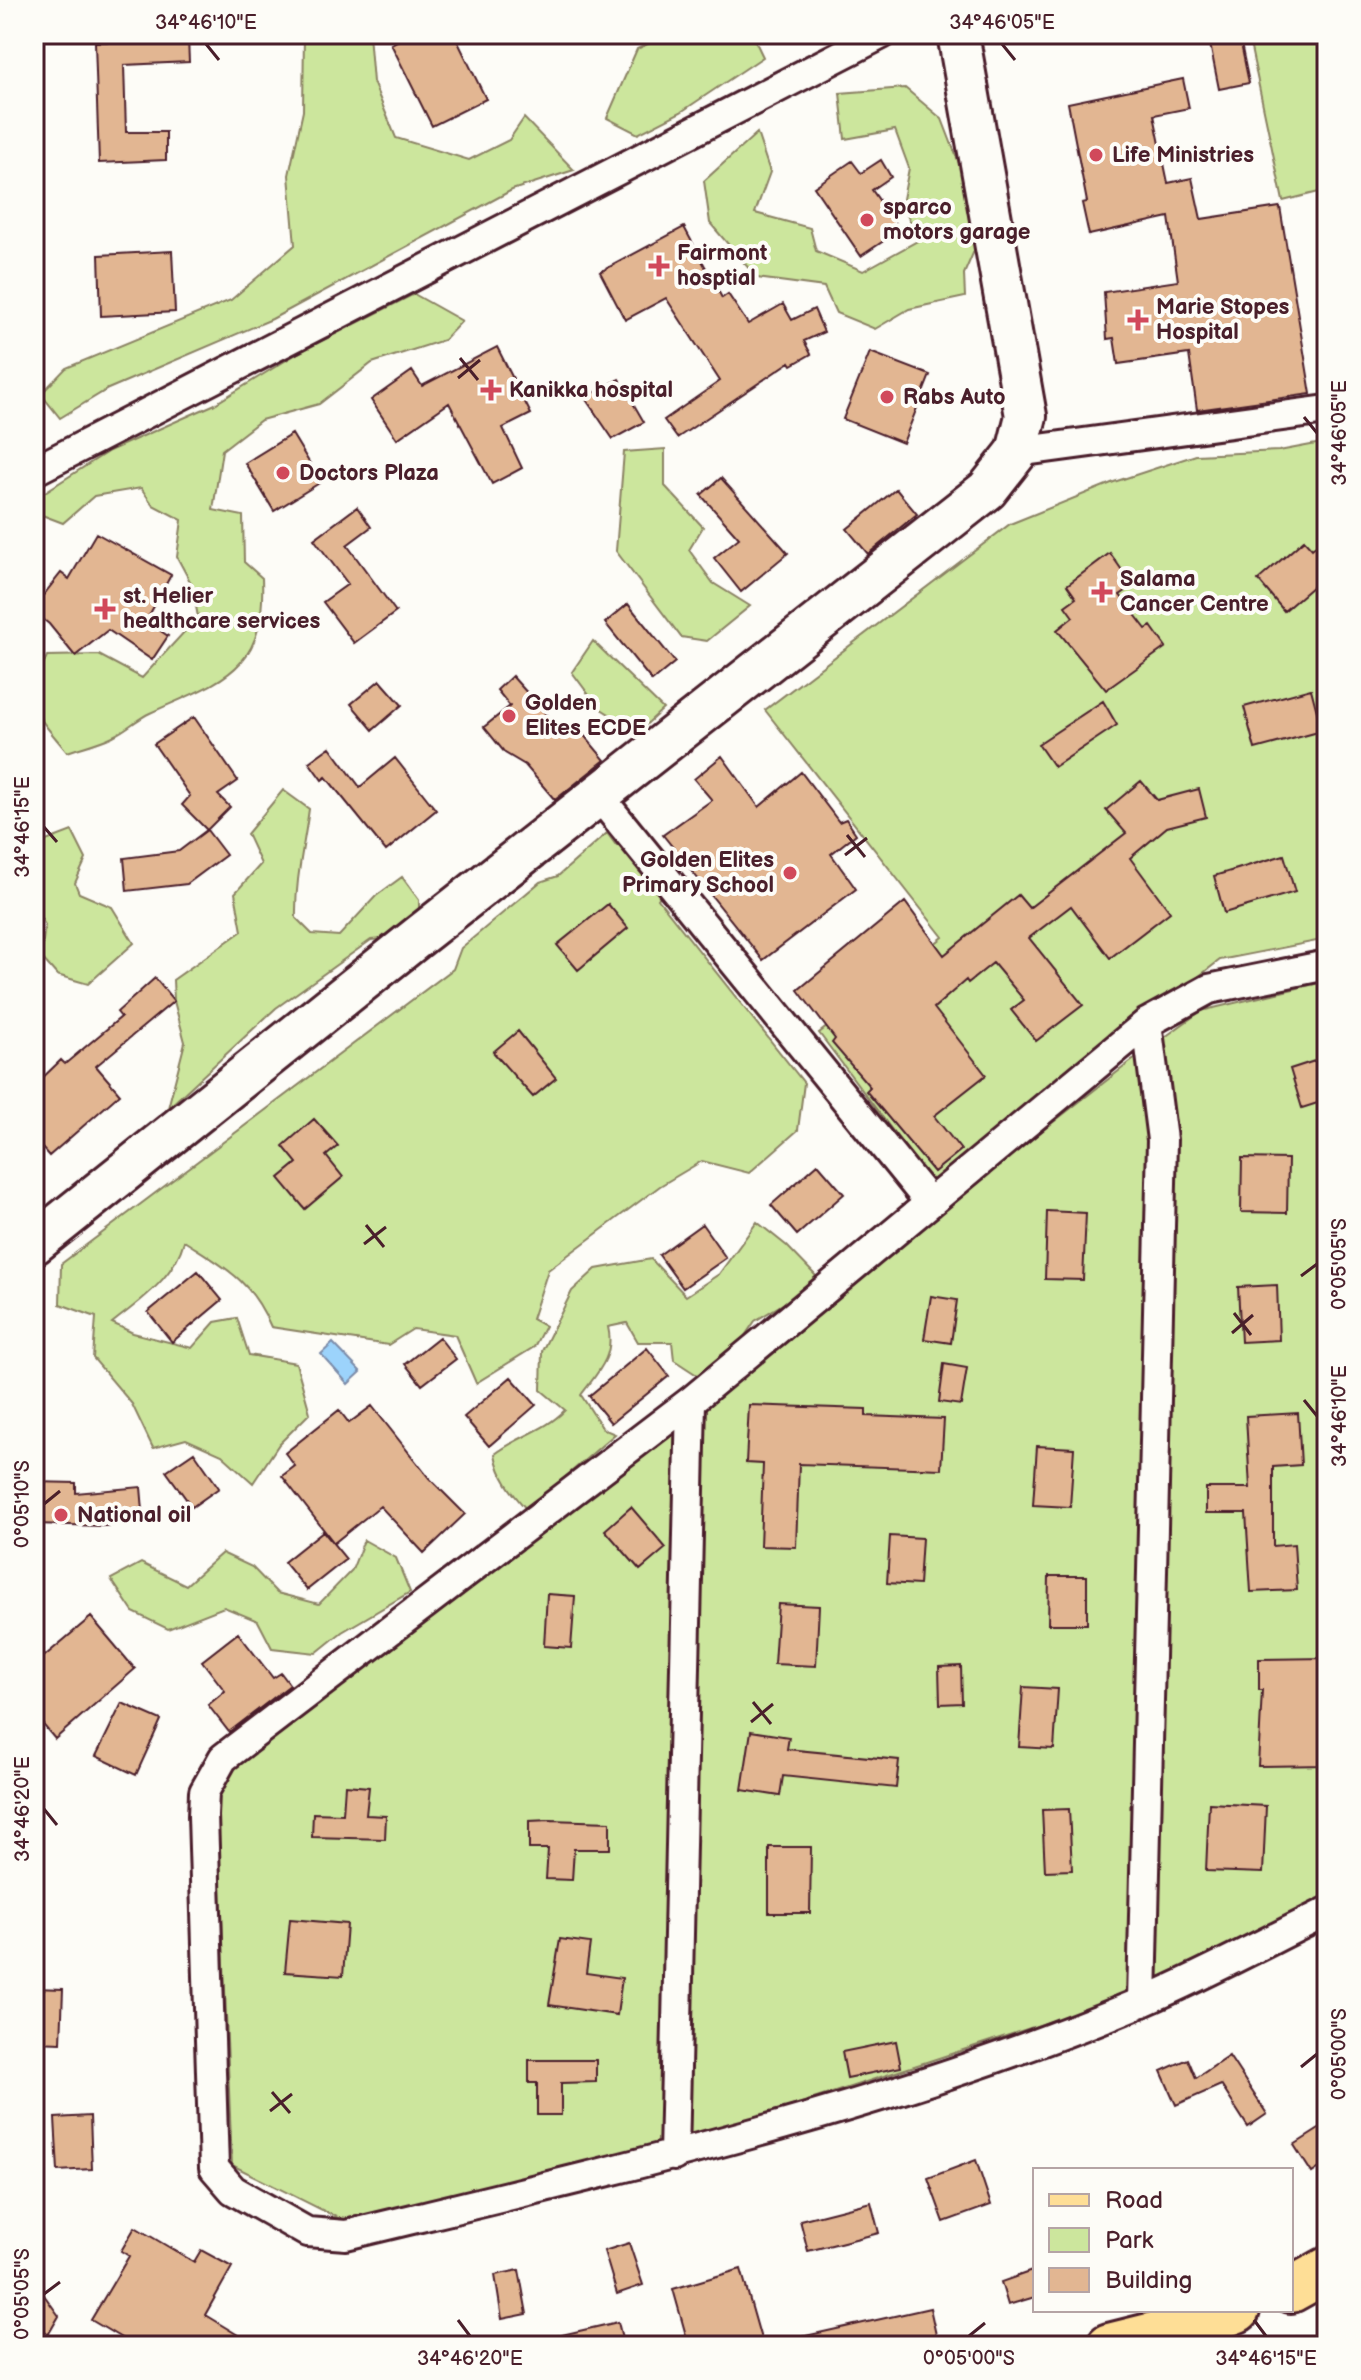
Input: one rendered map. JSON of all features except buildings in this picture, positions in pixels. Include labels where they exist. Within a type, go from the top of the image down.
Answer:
[{"type":"main road","points":[[1109,2346],[1213,2331],[1251,2312]]},
{"type":"street","points":[[34,471],[882,34]]},
{"type":"street","points":[[34,1244],[987,490],[1017,452],[1026,416],[958,34]]},
{"type":"street","points":[[1017,452],[1327,410]]},
{"type":"street","points":[[598,795],[930,1203]]},
{"type":"street","points":[[1327,965],[1209,989],[1147,1023],[691,1401],[223,1758],[204,1792],[203,1816],[214,2168],[233,2190],[307,2232],[346,2235],[674,2156],[921,2083],[1142,2002],[1327,1912]]},
{"type":"street","points":[[1142,2002],[1162,1140],[1147,1023]]},
{"type":"street","points":[[674,2156],[691,1401]]},
{"type":"green space","points":[[304,34],[369,34],[373,82],[396,138],[469,160],[509,140],[524,118],[574,170],[512,190],[272,319],[108,389],[60,418],[41,394],[66,368],[231,300],[295,245],[289,175],[303,111]]},
{"type":"green space","points":[[669,34],[752,34],[763,57],[681,112],[638,134],[607,118],[637,49]]},
{"type":"green space","points":[[1248,34],[1327,34],[1327,190],[1283,201]]},
{"type":"green space","points":[[905,88],[942,119],[967,184],[977,244],[964,274],[965,297],[909,309],[875,329],[836,313],[824,287],[757,278],[710,223],[704,181],[757,133],[770,172],[755,213],[810,228],[816,251],[863,271],[919,240],[902,204],[909,168],[895,130],[845,139],[840,93]]},
{"type":"green space","points":[[414,294],[462,321],[444,340],[372,363],[319,404],[261,420],[222,450],[213,510],[243,516],[244,562],[262,578],[257,634],[248,653],[235,668],[199,691],[145,715],[113,736],[67,752],[36,708],[35,687],[47,656],[99,655],[142,678],[198,617],[192,585],[177,557],[182,520],[153,505],[141,488],[94,496],[63,523],[34,512],[34,499],[109,451],[213,405],[298,353]]},
{"type":"green space","points":[[1327,442],[1327,939],[1220,960],[932,1183],[819,1033],[943,937],[765,710],[1010,524],[1114,482],[1196,455],[1279,451]]},
{"type":"green space","points":[[665,449],[665,486],[703,527],[689,550],[713,583],[750,606],[707,641],[681,637],[616,551],[624,452]]},
{"type":"green space","points":[[593,641],[663,709],[638,732],[598,707],[572,672]]},
{"type":"green space","points":[[283,790],[309,809],[298,877],[296,918],[312,934],[339,936],[376,896],[402,877],[419,900],[419,936],[371,940],[276,1008],[168,1108],[185,1042],[174,1001],[173,980],[242,931],[235,893],[261,864],[247,834]]},
{"type":"green space","points":[[72,831],[86,859],[75,883],[79,893],[112,907],[134,943],[88,984],[57,975],[41,957],[45,925],[34,906],[34,855],[38,844]]},
{"type":"green space","points":[[607,833],[616,845],[619,844],[648,866],[663,892],[658,899],[804,1083],[798,1130],[749,1173],[702,1161],[660,1186],[548,1270],[532,1319],[545,1326],[534,1347],[476,1383],[455,1335],[413,1329],[388,1345],[271,1327],[255,1298],[236,1276],[184,1241],[164,1277],[112,1323],[133,1333],[192,1348],[215,1322],[237,1318],[249,1355],[296,1363],[310,1413],[279,1444],[253,1483],[222,1455],[186,1439],[153,1448],[132,1404],[93,1358],[96,1317],[60,1304],[61,1264],[453,969],[461,948],[540,882],[558,876]]},
{"type":"green space","points":[[1327,981],[1327,1899],[1128,1996],[655,2151],[344,2221],[232,2165],[217,1789],[237,1759],[1129,1063],[1201,1011]]},
{"type":"green space","points":[[757,1222],[787,1246],[817,1277],[799,1294],[755,1321],[742,1340],[700,1377],[674,1360],[672,1342],[638,1342],[627,1323],[608,1327],[607,1355],[581,1395],[603,1429],[615,1434],[527,1510],[503,1477],[495,1454],[549,1423],[565,1410],[541,1390],[542,1351],[572,1291],[596,1269],[651,1259],[686,1296],[719,1274]]},
{"type":"green space","points":[[364,1540],[396,1558],[410,1592],[342,1632],[316,1653],[272,1648],[258,1621],[224,1607],[168,1629],[133,1612],[111,1579],[141,1563],[186,1585],[222,1553],[252,1567],[277,1593],[319,1604],[352,1570]]},
{"type":"water","points":[[333,1343],[361,1372],[348,1384],[321,1354]]},
{"type":"place","name":"Life Ministries","points":[[1096,155]]},
{"type":"place","name":"sparco motors garage","points":[[867,220]]},
{"type":"place","name":"Fairmont hosptial","points":[[659,266]]},
{"type":"place","name":"Marie Stopes Hospital","points":[[1138,320]]},
{"type":"place","name":"Kanikka hospital","points":[[491,390]]},
{"type":"place","name":"Rabs Auto","points":[[887,397]]},
{"type":"place","name":"Doctors Plaza","points":[[283,473]]},
{"type":"place","name":"Salama Cancer Centre","points":[[1102,592]]},
{"type":"place","name":"st. Helier healthcare services","points":[[105,609]]},
{"type":"place","name":"Golden Elites ECDE","points":[[509,716]]},
{"type":"place","name":"Golden Elites Primary School","points":[[790,873]]},
{"type":"place","name":"National oil","points":[[61,1515]]}]
